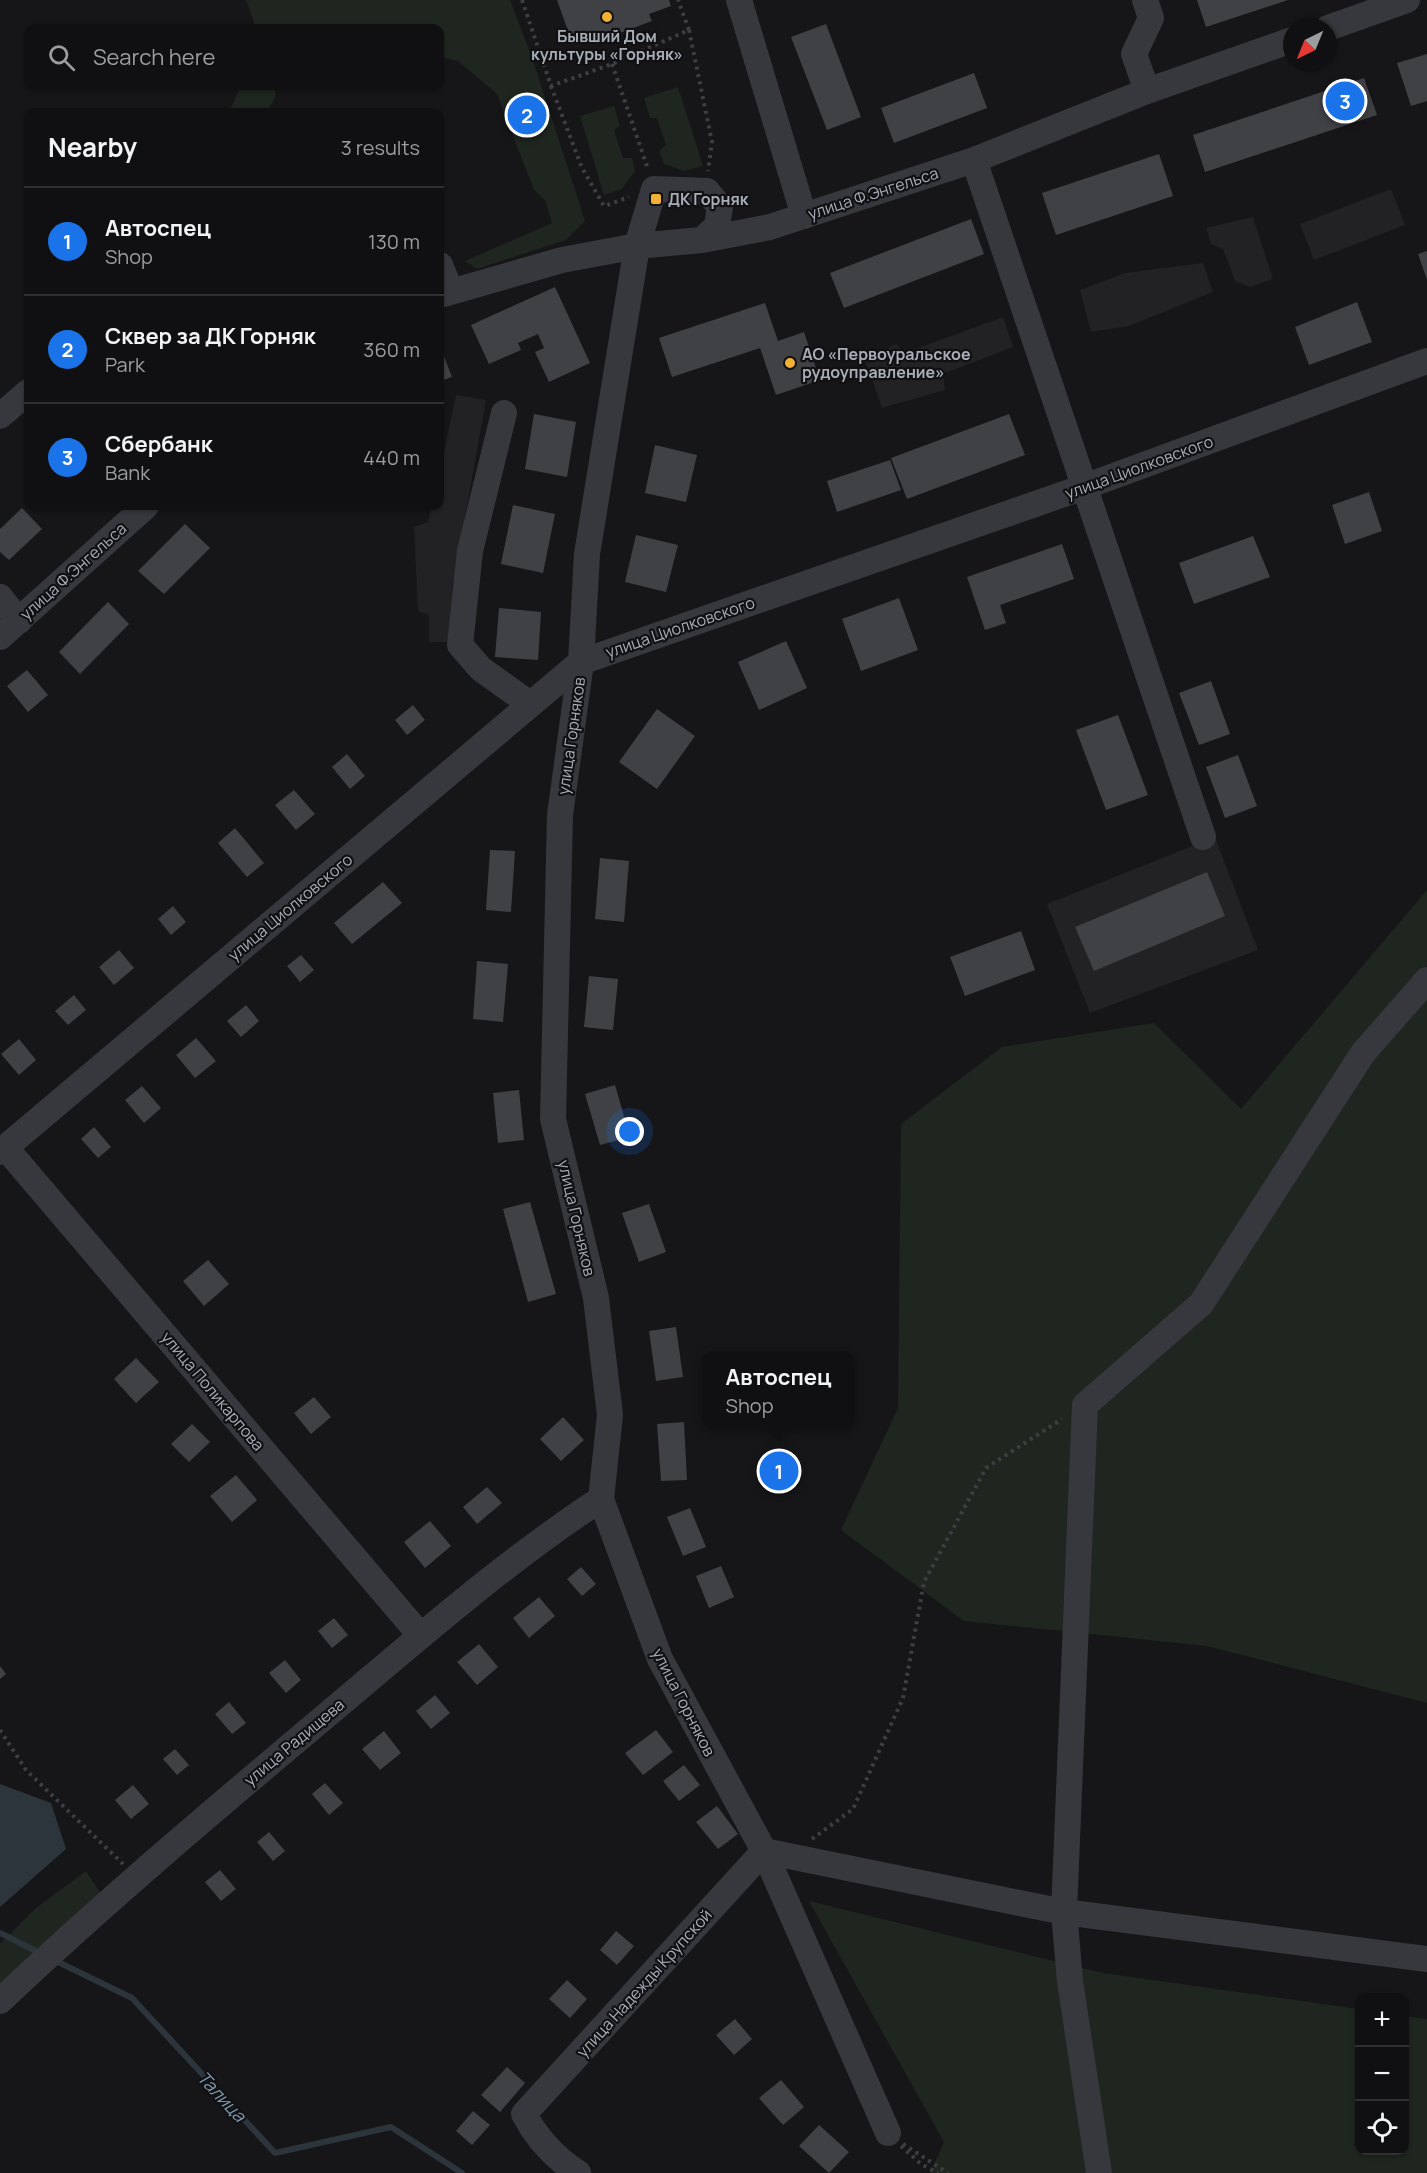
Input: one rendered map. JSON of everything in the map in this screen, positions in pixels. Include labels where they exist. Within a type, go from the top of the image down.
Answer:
[{"type":"street","points":[[739,0],[804,216]]},
{"type":"street","points":[[1145,0],[1151,18],[1134,54],[1147,91]]},
{"type":"street","points":[[1337,25],[1407,0]]},
{"type":"street","name":"улица Ф.Энгельса","points":[[445,294],[562,261],[637,246],[702,240],[770,227],[974,160],[1147,91],[1283,43]]},
{"type":"street","points":[[974,160],[1203,837]]},
{"type":"street","points":[[637,246],[654,189],[707,192],[720,207],[717,226],[702,240]]},
{"type":"street","points":[[637,246],[655,208],[684,202],[702,206],[708,221],[702,240]]},
{"type":"street","name":"улица Горняков","points":[[637,246],[587,554],[581,662],[560,815],[553,1119],[596,1298],[610,1415],[601,1499],[660,1659],[775,1854],[888,2133]]},
{"type":"street","name":"улица Циолковского","points":[[3,1150],[581,662],[1084,487],[1427,361]]},
{"type":"street","points":[[0,416],[24,395]]},
{"type":"street","points":[[504,412],[470,551],[460,645],[481,669],[530,704]]},
{"type":"street","name":"улица Ф.Энгельса","points":[[9,629],[142,510]]},
{"type":"street","points":[[0,597],[9,629]]},
{"type":"street","points":[[1100,2173],[1070,1981],[1064,1912],[1085,1405],[1201,1304],[1363,1053],[1427,980]]},
{"type":"street","name":"улица Поликарпова","points":[[3,1150],[422,1636]]},
{"type":"street","name":"улица Радищева","points":[[0,2001],[136,1876],[422,1636],[539,1539],[601,1499]]},
{"type":"street","points":[[775,1854],[1064,1912],[1427,1959]]},
{"type":"street","name":"улица Надежды Крупской","points":[[578,2173],[563,2163],[534,2134],[524,2114],[775,1854]]},
{"type":"path","points":[[522,0],[582,168],[604,206],[654,189],[612,64]]},
{"type":"path","points":[[678,0],[689,30],[712,142],[707,175]]},
{"type":"path","points":[[551,86],[612,64],[689,30]]},
{"type":"path","points":[[775,1854],[853,1809],[903,1698],[924,1581],[986,1468],[1085,1405]]},
{"type":"path","points":[[0,1730],[26,1770],[136,1876]]},
{"type":"path","points":[[888,2133],[921,2164],[938,2173]]},
{"type":"path","points":[[888,2133],[948,2173]]},
{"type":"shaded area","points":[[246,0],[510,0],[533,60],[585,221],[566,240],[477,269],[465,261],[552,223],[545,200],[534,190],[497,94],[458,61],[444,58],[444,24],[255,24]]},
{"type":"shaded area","points":[[678,87],[703,166],[684,171],[664,164],[659,151],[666,145],[657,118],[650,118],[644,98]]},
{"type":"shaded area","points":[[239,90],[276,90],[275,98],[269,108],[231,108]]},
{"type":"shaded area","points":[[614,106],[620,126],[614,130],[623,158],[632,158],[635,171],[622,189],[604,195],[580,116]]},
{"type":"shaded area","points":[[1391,189],[1405,225],[1314,260],[1300,224]]},
{"type":"shaded area","points":[[1253,217],[1273,279],[1250,287],[1235,281],[1223,249],[1211,244],[1206,228]]},
{"type":"shaded area","points":[[1203,263],[1213,292],[1129,326],[1091,332],[1080,290],[1125,273]]},
{"type":"shaded area","points":[[1003,317],[1013,347],[943,374],[945,390],[882,408],[865,359],[896,344],[905,353]]},
{"type":"shaded area","points":[[456,395],[486,400],[453,584],[448,642],[429,642],[429,615],[418,611],[414,527],[428,522],[431,510],[444,510],[444,452]]},
{"type":"shaded area","points":[[1215,837],[1258,950],[1090,1013],[1047,904]]},
{"type":"shaded area","points":[[1427,890],[1427,1703],[1207,1646],[964,1621],[841,1530],[898,1408],[901,1124],[1002,1047],[1154,1023],[1241,1109]]},
{"type":"shaded area","points":[[0,1784],[51,1803],[66,1849],[0,1907]]},
{"type":"shaded area","points":[[86,1871],[102,1895],[0,1984],[0,1944],[36,1908]]},
{"type":"shaded area","points":[[809,1901],[1103,1973],[1355,2008],[1355,2155],[1409,2155],[1409,2017],[1427,2019],[1427,2173],[930,2173],[944,2142]]},
{"type":"building","name":"Бывший Дом культуры «Горняк»","points":[[557,0],[669,0],[671,6],[649,14],[652,21],[596,42],[594,34],[572,42]]},
{"type":"building","points":[[1197,0],[1288,0],[1206,27]]},
{"type":"building","points":[[826,24],[861,117],[827,130],[791,37]]},
{"type":"building","points":[[1427,54],[1427,101],[1411,106],[1397,63]]},
{"type":"building","points":[[974,73],[987,108],[894,143],[881,108]]},
{"type":"building","points":[[1364,78],[1377,115],[1205,172],[1193,135]]},
{"type":"building","points":[[1159,154],[1173,196],[1056,235],[1042,193]]},
{"type":"building","points":[[971,219],[984,254],[844,308],[830,273]]},
{"type":"building","points":[[1427,251],[1427,280],[1418,254]]},
{"type":"building","points":[[555,287],[590,363],[549,382],[535,352],[544,348],[538,334],[518,343],[521,350],[489,364],[471,325]]},
{"type":"building","points":[[1357,302],[1372,342],[1309,365],[1295,327]]},
{"type":"building","name":"АО «Первоуральское рудоуправление»","points":[[765,303],[778,341],[804,332],[820,380],[776,395],[760,348],[672,377],[659,338]]},
{"type":"building","points":[[444,356],[452,377],[444,380]]},
{"type":"building","points":[[534,414],[576,422],[567,477],[525,469]]},
{"type":"building","points":[[1009,414],[1025,455],[907,499],[891,458]]},
{"type":"building","points":[[655,445],[697,455],[686,502],[645,493]]},
{"type":"building","points":[[890,460],[901,490],[837,512],[827,481]]},
{"type":"building","points":[[1369,492],[1382,531],[1345,544],[1332,505]]},
{"type":"building","points":[[513,505],[555,514],[543,573],[501,564]]},
{"type":"building","points":[[22,508],[42,529],[9,560],[0,552],[0,529]]},
{"type":"building","points":[[185,524],[210,548],[164,594],[138,571]]},
{"type":"building","points":[[636,535],[678,545],[666,592],[625,582]]},
{"type":"building","points":[[1253,536],[1270,577],[1194,604],[1179,563]]},
{"type":"building","points":[[1062,544],[1074,579],[1000,605],[1006,623],[985,630],[967,577]]},
{"type":"building","points":[[899,598],[918,650],[861,671],[842,619]]},
{"type":"building","points":[[108,602],[129,624],[80,674],[59,652]]},
{"type":"building","points":[[499,608],[541,612],[538,660],[495,657]]},
{"type":"building","points":[[786,641],[807,688],[759,710],[738,662]]},
{"type":"building","points":[[27,670],[48,695],[28,712],[7,686]]},
{"type":"building","points":[[1211,681],[1230,734],[1199,745],[1179,693]]},
{"type":"building","points":[[413,705],[425,720],[407,735],[395,720]]},
{"type":"building","points":[[657,709],[695,736],[657,789],[619,762]]},
{"type":"building","points":[[1118,715],[1148,795],[1106,810],[1076,730]]},
{"type":"building","points":[[347,754],[365,776],[350,789],[332,767]]},
{"type":"building","points":[[1238,755],[1257,806],[1225,818],[1206,767]]},
{"type":"building","points":[[294,790],[315,814],[296,830],[275,805]]},
{"type":"building","points":[[235,828],[264,863],[247,877],[218,843]]},
{"type":"building","points":[[490,850],[515,851],[511,912],[486,910]]},
{"type":"building","points":[[600,858],[629,861],[624,922],[595,919]]},
{"type":"building","points":[[1207,872],[1225,916],[1094,971],[1075,927]]},
{"type":"building","points":[[383,882],[402,903],[352,944],[334,923]]},
{"type":"building","points":[[173,906],[186,922],[171,935],[158,919]]},
{"type":"building","points":[[1021,931],[1035,970],[965,996],[950,957]]},
{"type":"building","points":[[119,950],[134,968],[114,985],[99,967]]},
{"type":"building","points":[[301,955],[314,970],[300,982],[287,966]]},
{"type":"building","points":[[477,961],[508,964],[503,1022],[473,1019]]},
{"type":"building","points":[[589,976],[618,979],[613,1030],[584,1027]]},
{"type":"building","points":[[74,995],[86,1010],[68,1025],[55,1011]]},
{"type":"building","points":[[246,1005],[259,1021],[241,1037],[227,1021]]},
{"type":"building","points":[[196,1038],[216,1061],[195,1078],[176,1055]]},
{"type":"building","points":[[19,1039],[36,1060],[19,1075],[1,1054]]},
{"type":"building","points":[[615,1085],[630,1137],[600,1145],[585,1094]]},
{"type":"building","points":[[142,1086],[161,1108],[144,1123],[125,1100]]},
{"type":"building","points":[[519,1090],[524,1140],[498,1143],[493,1093]]},
{"type":"building","points":[[94,1127],[111,1147],[98,1158],[81,1139]]},
{"type":"building","points":[[530,1202],[556,1294],[528,1302],[503,1209]]},
{"type":"building","points":[[649,1204],[666,1252],[639,1262],[622,1213]]},
{"type":"building","points":[[208,1260],[229,1284],[204,1306],[183,1281]]},
{"type":"building","points":[[676,1327],[683,1377],[656,1381],[649,1331]]},
{"type":"building","points":[[136,1358],[159,1382],[136,1403],[114,1379]]},
{"type":"building","points":[[314,1397],[331,1417],[311,1434],[294,1413]]},
{"type":"building","points":[[563,1417],[584,1440],[561,1461],[540,1439]]},
{"type":"building","points":[[684,1422],[687,1480],[661,1481],[657,1424]]},
{"type":"building","points":[[192,1424],[210,1442],[189,1462],[171,1444]]},
{"type":"building","points":[[236,1475],[257,1500],[232,1522],[210,1496]]},
{"type":"building","points":[[487,1487],[502,1503],[477,1524],[463,1507]]},
{"type":"building","points":[[690,1508],[706,1547],[683,1556],[667,1517]]},
{"type":"building","points":[[430,1521],[451,1546],[425,1568],[404,1542]]},
{"type":"building","points":[[721,1566],[734,1597],[709,1608],[696,1576]]},
{"type":"building","points":[[581,1567],[596,1584],[582,1596],[567,1579]]},
{"type":"building","points":[[539,1597],[555,1616],[529,1638],[513,1618]]},
{"type":"building","points":[[334,1618],[348,1635],[332,1648],[318,1631]]},
{"type":"building","points":[[479,1644],[498,1667],[477,1685],[457,1662]]},
{"type":"building","points":[[285,1660],[301,1680],[286,1693],[269,1673]]},
{"type":"building","points":[[0,1666],[6,1674],[0,1679]]},
{"type":"building","points":[[435,1695],[450,1713],[431,1729],[416,1711]]},
{"type":"building","points":[[229,1702],[246,1723],[232,1734],[215,1714]]},
{"type":"building","points":[[656,1730],[673,1752],[643,1775],[625,1753]]},
{"type":"building","points":[[384,1731],[401,1753],[380,1770],[362,1749]]},
{"type":"building","points":[[175,1749],[189,1765],[177,1775],[163,1759]]},
{"type":"building","points":[[684,1765],[700,1785],[679,1801],[663,1781]]},
{"type":"building","points":[[325,1783],[343,1803],[329,1815],[312,1794]]},
{"type":"building","points":[[133,1785],[149,1804],[131,1819],[115,1800]]},
{"type":"building","points":[[717,1806],[738,1834],[718,1849],[696,1822]]},
{"type":"building","points":[[269,1832],[285,1851],[273,1861],[257,1842]]},
{"type":"building","points":[[220,1870],[236,1889],[221,1901],[205,1882]]},
{"type":"building","points":[[616,1931],[634,1946],[617,1965],[600,1950]]},
{"type":"building","points":[[567,1980],[587,1999],[570,2018],[549,1999]]},
{"type":"building","points":[[735,2019],[752,2039],[734,2055],[716,2035]]},
{"type":"building","points":[[507,2067],[525,2083],[500,2112],[481,2095]]},
{"type":"building","points":[[781,2080],[804,2107],[783,2125],[759,2098]]},
{"type":"building","points":[[473,2111],[490,2125],[472,2145],[456,2131]]},
{"type":"building","points":[[819,2125],[849,2152],[829,2173],[799,2146]]},
{"type":"waterway","name":"Талица","points":[[0,1933],[42,1954]]},
{"type":"waterway","name":"Талица","points":[[54,1960],[132,1998],[275,2153],[391,2127],[462,2173]]},
{"type":"place","name":"Бывший Дом культуры «Горняк»","points":[[607,17]]},
{"type":"place","name":"Сбербанк","points":[[1345,101]]},
{"type":"place","name":"Сквер за ДК Горняк","points":[[527,115]]},
{"type":"place","name":"ДК Горняк","points":[[656,199]]},
{"type":"place","name":"АО «Первоуральское рудоуправление»","points":[[790,363]]},
{"type":"place","name":"Автоспец","points":[[779,1471]]}]
